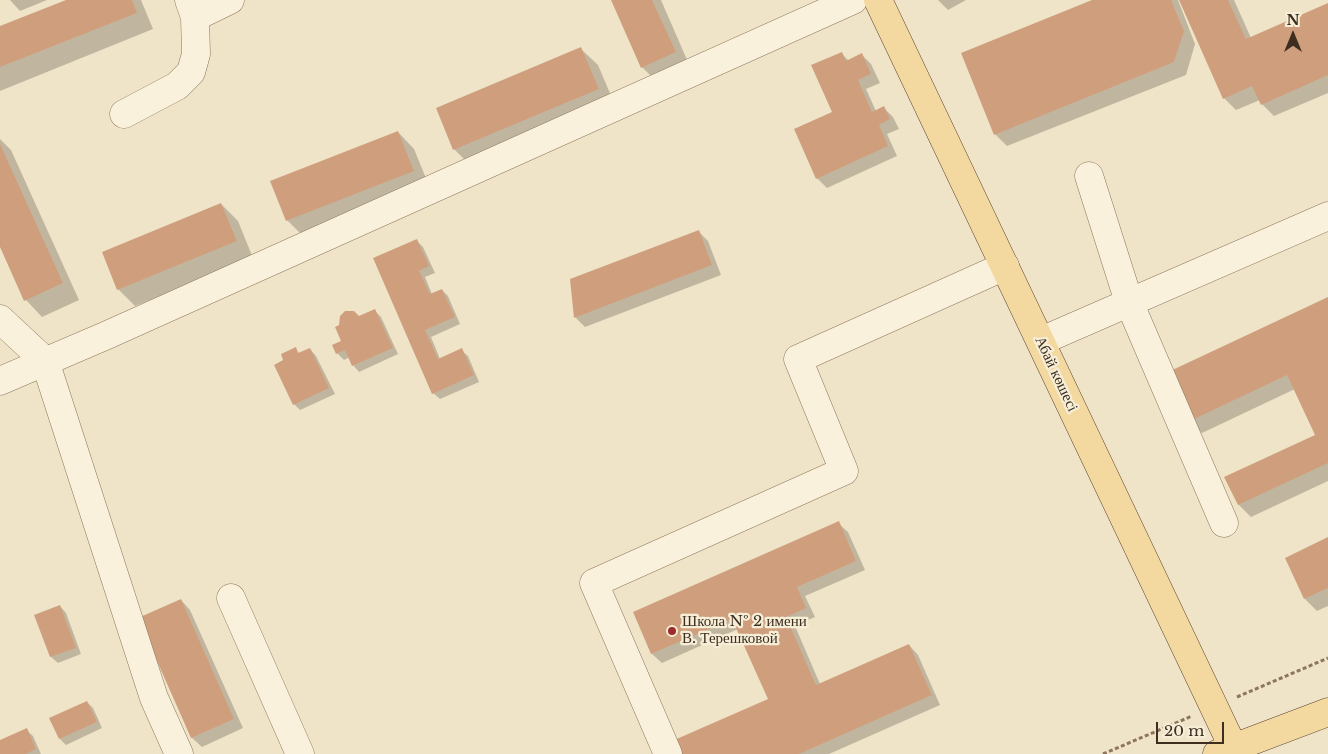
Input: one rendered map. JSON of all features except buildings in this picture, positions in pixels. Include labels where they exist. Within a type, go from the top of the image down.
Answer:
[{"type":"main road","name":"Абай көшесі","points":[[878,0],[1005,266],[1229,752]]},
{"type":"main road","points":[[1229,752],[1328,712]]},
{"type":"street","points":[[124,114],[177,86],[191,72],[196,54],[192,8],[230,0]]},
{"type":"street","points":[[0,380],[853,0]]},
{"type":"street","points":[[1089,176],[1129,302],[1224,522]]},
{"type":"street","points":[[1040,342],[1328,216]]},
{"type":"street","points":[[668,754],[594,583],[844,472],[798,359],[1005,266]]},
{"type":"street","points":[[0,319],[45,361],[154,698],[179,754]]},
{"type":"street","points":[[231,598],[300,754]]},
{"type":"place","name":"Школа № 2 имени В. Терешковой","points":[[672,631]]}]
